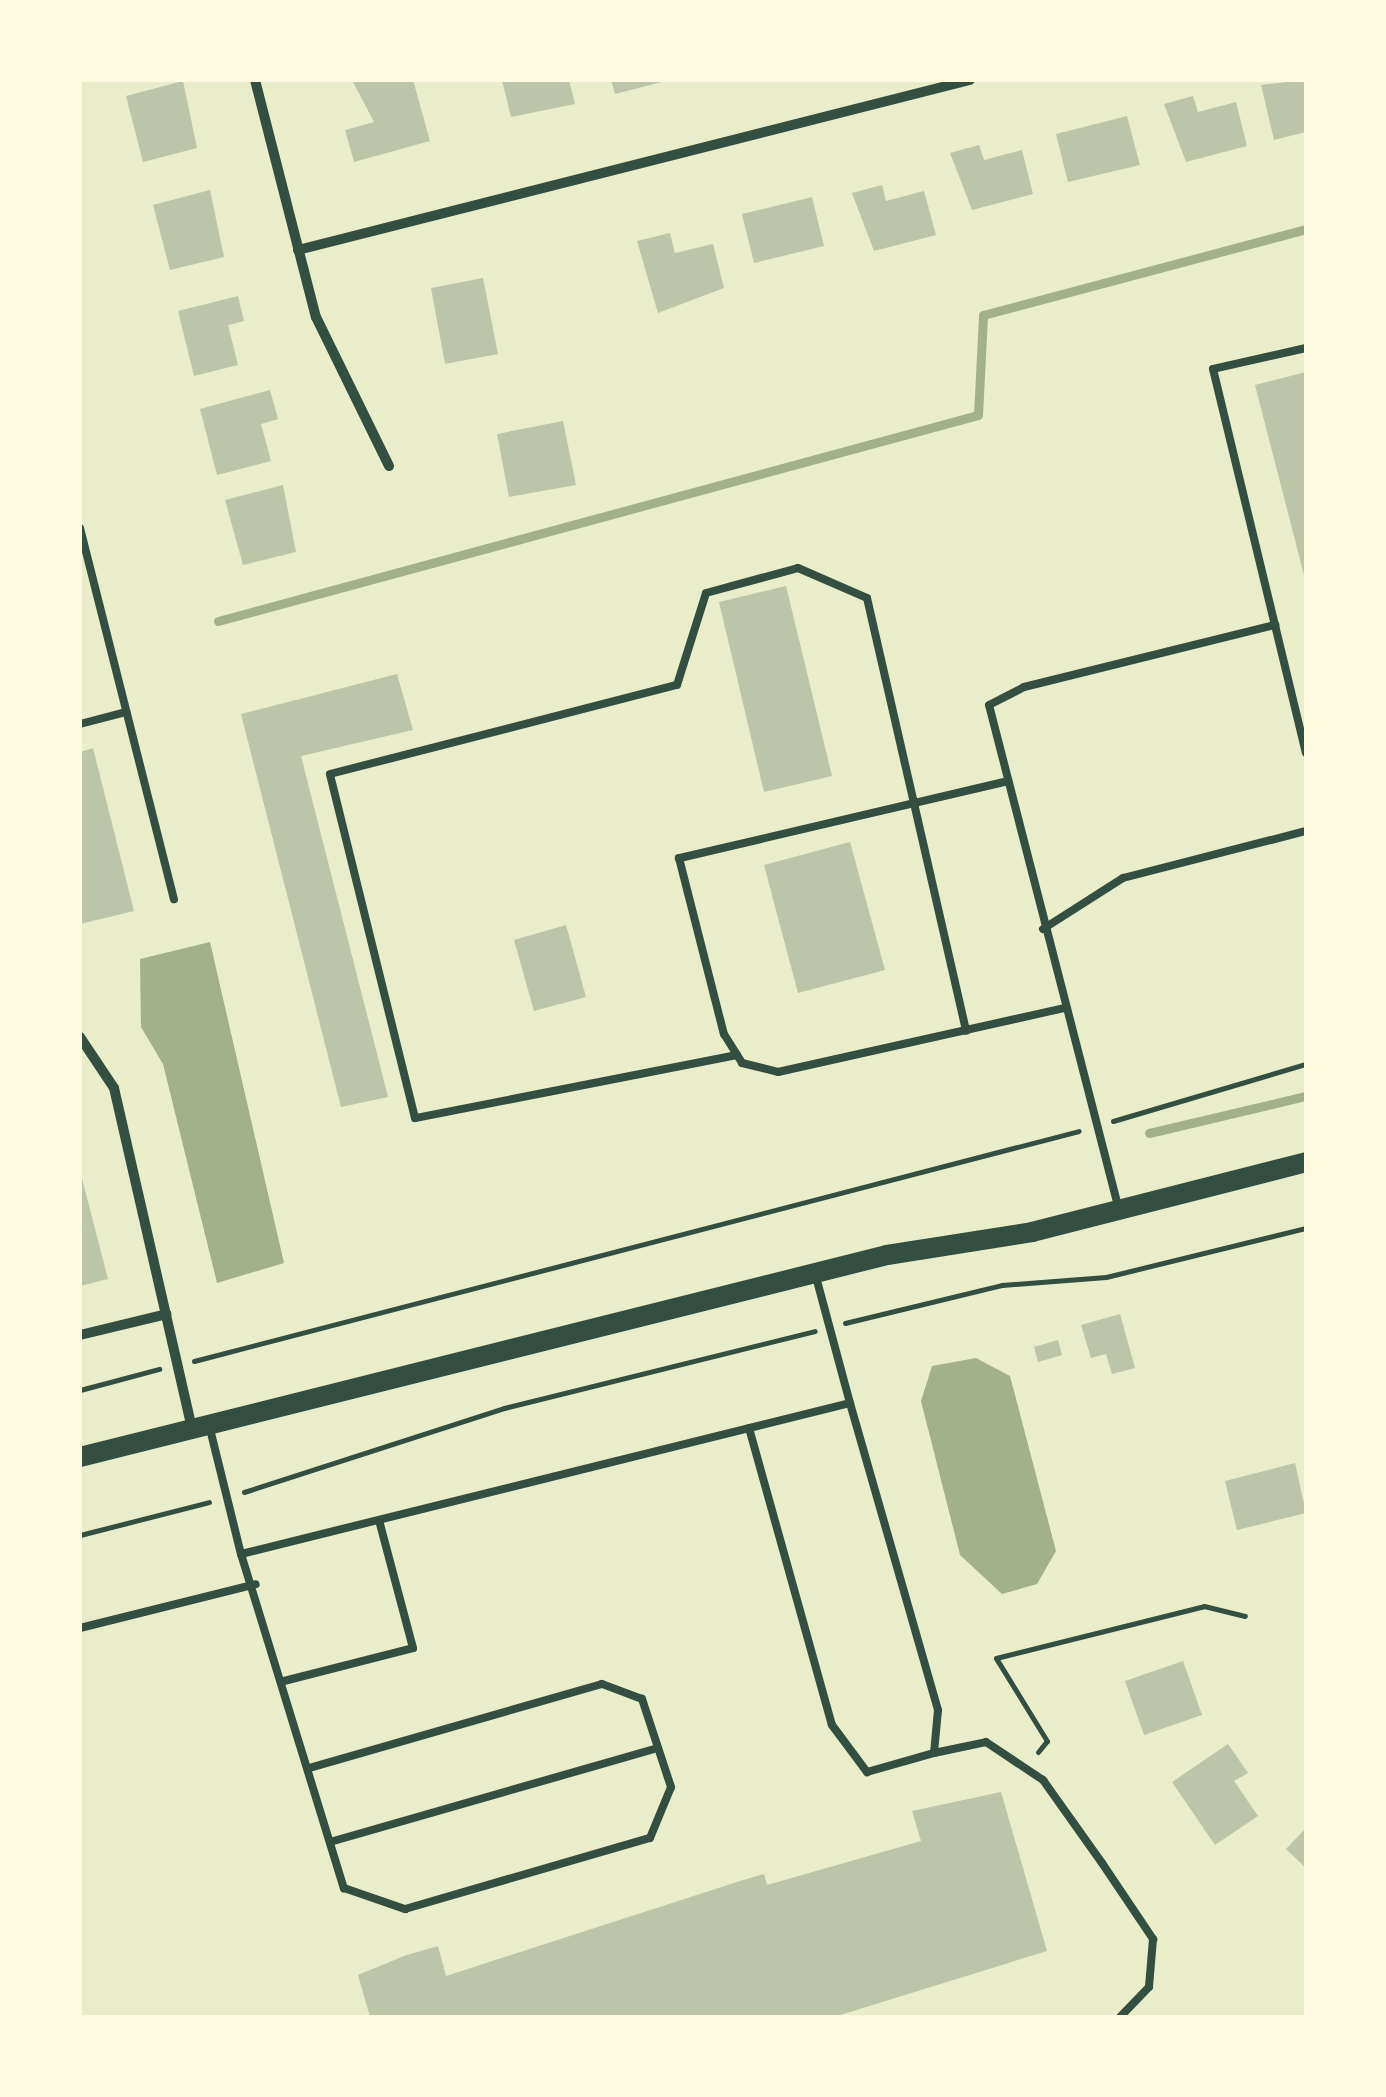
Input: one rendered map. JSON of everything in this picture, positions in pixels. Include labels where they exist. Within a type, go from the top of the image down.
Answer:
[{"type":"main road","points":[[80,1457],[815,1273],[1120,1210],[1306,1162]]},
{"type":"street","points":[[255,80],[298,250],[328,348],[389,466]]},
{"type":"street","points":[[298,250],[970,80]]},
{"type":"street","points":[[80,1037],[114,1088],[167,1314],[201,1426]]},
{"type":"street","points":[[80,1335],[167,1314]]},
{"type":"lane","points":[[1306,348],[1213,369],[1306,754]]},
{"type":"lane","points":[[80,528],[174,898]]},
{"type":"lane","points":[[966,1032],[868,598],[798,568],[706,593],[677,685],[330,774],[416,1118],[736,1055],[778,1072],[966,1032],[1064,1008]]},
{"type":"lane","points":[[1120,1210],[989,726],[994,698],[1275,625]]},
{"type":"lane","points":[[80,724],[126,712]]},
{"type":"lane","points":[[736,1055],[679,858],[1004,782]]},
{"type":"lane","points":[[1043,929],[1123,878],[1306,832]]},
{"type":"lane","points":[[815,1273],[938,1710],[934,1753]]},
{"type":"lane","points":[[242,1554],[850,1403]]},
{"type":"lane","points":[[201,1426],[242,1554],[256,1584],[330,1842],[344,1888],[405,1910],[650,1838],[671,1787],[642,1699],[602,1684],[309,1768]]},
{"type":"lane","points":[[750,1428],[832,1725],[866,1772],[986,1742],[1044,1780],[1153,1939],[1149,1986],[1120,2017]]},
{"type":"lane","points":[[284,1681],[412,1648],[379,1520]]},
{"type":"lane","points":[[80,1628],[256,1584]]},
{"type":"lane","points":[[330,1842],[658,1748]]},
{"type":"path","points":[[1108,1122],[1306,1064]]},
{"type":"path","points":[[199,1360],[1073,1132]]},
{"type":"path","points":[[854,1321],[1002,1285],[1106,1277],[1306,1228]]},
{"type":"path","points":[[245,1492],[504,1408],[799,1335]]},
{"type":"path","points":[[80,1390],[156,1370]]},
{"type":"path","points":[[80,1535],[208,1502]]},
{"type":"path","points":[[1038,1752],[1047,1741],[996,1658],[1204,1606],[1245,1616]]},
{"type":"shaded area","points":[[210,942],[284,1263],[217,1283],[163,1064],[141,1027],[140,959]]},
{"type":"shaded area","points":[[976,1358],[1010,1376],[1056,1551],[1037,1584],[1002,1594],[960,1555],[921,1401],[932,1366]]},
{"type":"building","points":[[413,80],[430,141],[354,162],[345,130],[374,122],[353,82]]},
{"type":"building","points":[[502,80],[569,80],[575,104],[511,117]]},
{"type":"building","points":[[611,80],[665,80],[666,81],[615,94]]},
{"type":"building","points":[[1306,80],[1306,132],[1274,140],[1261,85]]},
{"type":"building","points":[[183,81],[197,148],[143,162],[126,96]]},
{"type":"building","points":[[1193,96],[1198,112],[1236,102],[1247,146],[1186,162],[1164,104]]},
{"type":"building","points":[[1127,116],[1140,165],[1068,182],[1056,134]]},
{"type":"building","points":[[979,145],[984,160],[1022,150],[1033,194],[972,210],[950,153]]},
{"type":"building","points":[[882,185],[886,201],[924,191],[936,235],[874,251],[852,193]]},
{"type":"building","points":[[210,190],[224,257],[170,270],[153,205]]},
{"type":"building","points":[[812,197],[824,246],[754,263],[742,214]]},
{"type":"building","points":[[670,233],[675,253],[713,244],[724,288],[658,313],[637,241]]},
{"type":"building","points":[[483,278],[498,354],[445,364],[431,288]]},
{"type":"building","points":[[238,296],[244,321],[228,325],[238,365],[194,376],[178,311]]},
{"type":"building","points":[[1306,372],[1306,579],[1305,579],[1255,385]]},
{"type":"building","points":[[270,390],[278,419],[261,424],[271,461],[217,475],[200,409]]},
{"type":"building","points":[[563,421],[576,485],[509,497],[497,434]]},
{"type":"building","points":[[283,485],[296,552],[243,565],[225,500]]},
{"type":"building","points":[[786,586],[832,776],[764,792],[719,602]]},
{"type":"building","points":[[397,674],[413,730],[301,756],[388,1097],[341,1107],[241,714]]},
{"type":"building","points":[[93,748],[134,911],[80,924],[80,752]]},
{"type":"building","points":[[850,842],[885,970],[798,993],[764,865]]},
{"type":"building","points":[[566,925],[586,997],[534,1011],[514,940]]},
{"type":"building","points":[[80,1171],[108,1279],[80,1286]]},
{"type":"building","points":[[1120,1314],[1135,1368],[1112,1374],[1106,1354],[1091,1358],[1081,1325]]},
{"type":"building","points":[[1058,1340],[1062,1355],[1038,1362],[1034,1347]]},
{"type":"building","points":[[1295,1463],[1306,1513],[1237,1530],[1225,1481]]},
{"type":"building","points":[[1183,1661],[1202,1715],[1144,1735],[1125,1681]]},
{"type":"building","points":[[1228,1744],[1248,1773],[1234,1781],[1258,1816],[1215,1845],[1172,1782]]},
{"type":"building","points":[[1001,1792],[1047,1951],[834,2017],[370,2017],[358,1975],[404,1956],[438,1946],[446,1976],[764,1874],[767,1885],[921,1841],[912,1811]]},
{"type":"building","points":[[1306,1828],[1306,1868],[1286,1849]]},
{"type":"waterway","points":[[218,621],[978,415],[983,315],[1306,229]]},
{"type":"waterway","points":[[1149,1133],[1306,1096]]}]
